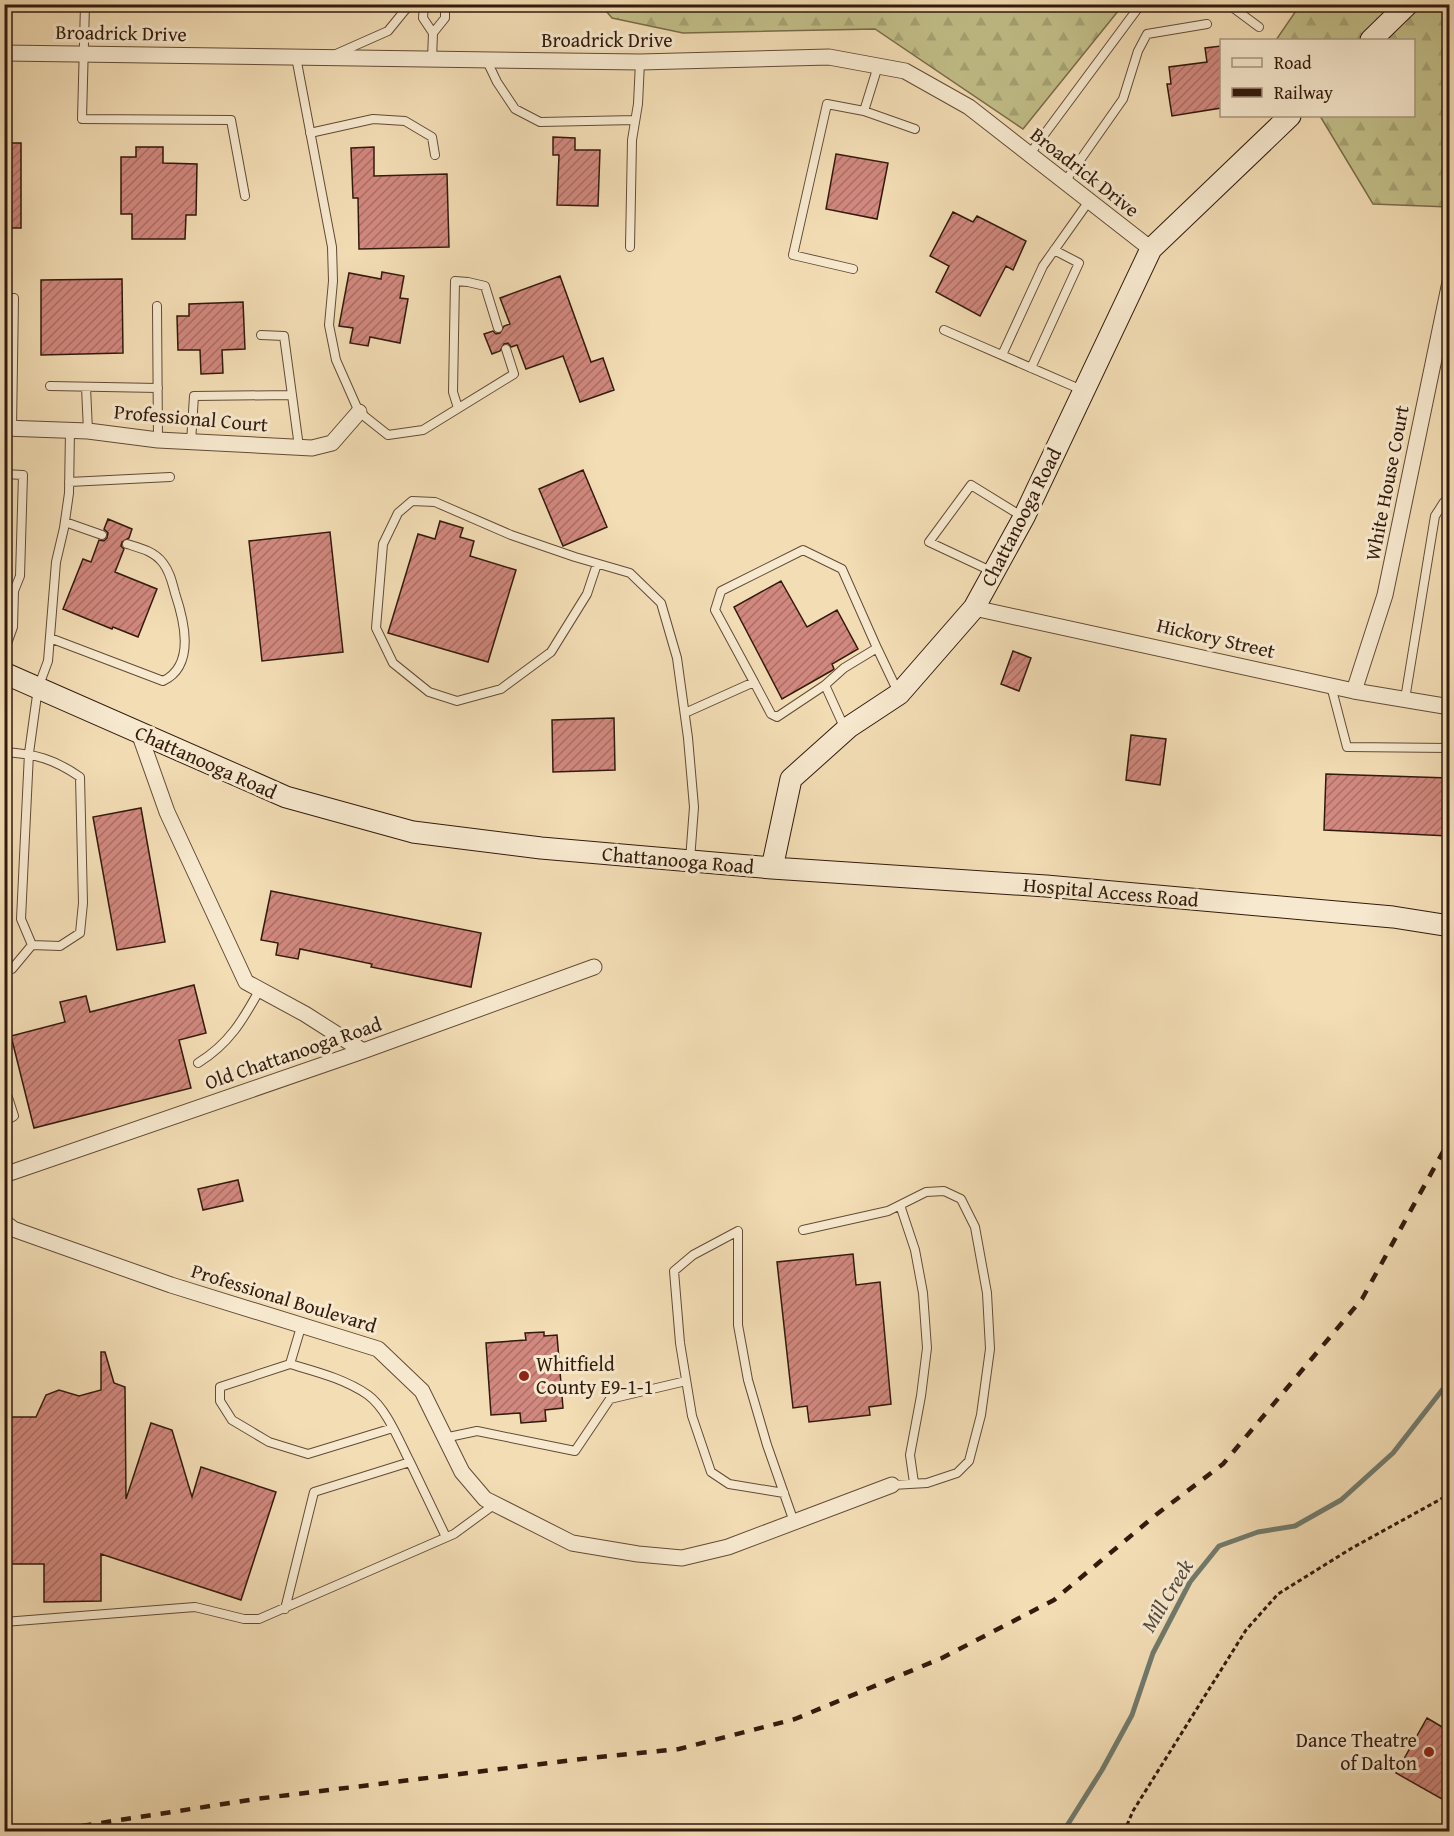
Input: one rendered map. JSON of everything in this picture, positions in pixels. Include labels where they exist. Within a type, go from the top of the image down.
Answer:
[{"type":"main road","points":[[1372,39],[1408,4]]},
{"type":"main road","name":"Chattanooga Road","points":[[4,673],[286,797],[412,832],[541,848],[772,868],[791,779],[846,730],[899,694],[974,608],[1024,518],[1150,249],[1289,117]]},
{"type":"main road","name":"Hospital Access Road","points":[[772,868],[1057,887],[1393,917],[1449,926]]},
{"type":"street","name":"Broadrick Drive","points":[[4,53],[640,62],[829,57],[905,72],[969,107],[1150,249]]},
{"type":"street","name":"White House Court","points":[[1354,691],[1386,595],[1449,282]]},
{"type":"street","name":"Professional Court","points":[[8,428],[87,430],[158,440],[312,448],[332,443],[359,412]]},
{"type":"street","name":"Hickory Street","points":[[974,608],[1354,691],[1449,707]]},
{"type":"street","points":[[139,733],[167,812],[246,982],[305,1014],[363,1051]]},
{"type":"street","name":"Old Chattanooga Road","points":[[4,1175],[363,1051],[594,967]]},
{"type":"street","name":"Professional Boulevard","points":[[4,1222],[13,1229],[171,1285],[378,1349],[422,1391],[462,1472],[485,1499],[572,1543],[638,1554],[682,1558],[728,1547],[795,1524],[892,1485]]},
{"type":"lane","points":[[85,4],[82,119],[231,120],[245,196]]},
{"type":"lane","points":[[328,57],[388,31],[410,4]]},
{"type":"lane","points":[[423,4],[423,18],[434,33]]},
{"type":"lane","points":[[432,59],[434,33],[444,18],[445,4]]},
{"type":"lane","points":[[1029,155],[1141,4]]},
{"type":"lane","points":[[1228,4],[1260,27]]},
{"type":"lane","points":[[1064,183],[1123,99],[1138,51],[1147,34],[1207,24]]},
{"type":"lane","points":[[296,57],[332,247],[333,281],[329,325],[336,360],[359,412],[388,435],[423,430],[514,374],[506,348]]},
{"type":"lane","points":[[486,59],[497,82],[515,109],[540,122],[635,120]]},
{"type":"lane","points":[[630,248],[632,140],[638,104],[640,62]]},
{"type":"lane","points":[[864,111],[878,66]]},
{"type":"lane","points":[[853,269],[793,255],[826,104],[864,111],[915,129]]},
{"type":"lane","points":[[310,133],[373,119],[405,121],[432,137],[435,155]]},
{"type":"lane","points":[[1002,355],[1043,266],[1089,201]]},
{"type":"lane","points":[[1031,368],[1079,263],[1054,250]]},
{"type":"lane","points":[[458,408],[453,392],[455,281],[485,286],[498,328]]},
{"type":"lane","points":[[4,297],[14,298],[8,428]]},
{"type":"lane","points":[[158,306],[158,440]]},
{"type":"lane","points":[[944,330],[1084,391]]},
{"type":"lane","points":[[261,335],[284,336],[299,447]]},
{"type":"lane","points":[[50,386],[158,388]]},
{"type":"lane","points":[[86,387],[87,430]]},
{"type":"lane","points":[[191,442],[194,396],[292,395]]},
{"type":"lane","points":[[32,945],[21,919],[29,753],[38,688],[48,661],[56,562],[65,522],[69,482],[70,430]]},
{"type":"lane","points":[[4,474],[23,474],[20,576],[14,591],[13,627],[4,652]]},
{"type":"lane","points":[[69,482],[170,477]]},
{"type":"lane","points":[[994,572],[929,542],[971,485],[1024,518]]},
{"type":"lane","points":[[597,564],[587,594],[551,652],[501,689],[457,701],[429,692],[393,663],[376,628],[383,544],[398,513],[412,501],[435,502],[511,535],[630,573],[661,603],[677,658],[694,807],[689,861]]},
{"type":"lane","points":[[1405,699],[1435,516],[1444,502],[1449,503]]},
{"type":"lane","points":[[65,522],[102,535]]},
{"type":"lane","points":[[50,638],[164,681],[173,676],[184,653],[184,622],[169,573],[153,553],[127,544]]},
{"type":"lane","points":[[877,648],[844,668],[825,685],[777,717],[771,714],[715,609],[721,591],[803,550],[842,569],[899,694]]},
{"type":"lane","points":[[4,591],[14,591]]},
{"type":"lane","points":[[685,713],[754,682]]},
{"type":"lane","points":[[825,685],[846,730]]},
{"type":"lane","points":[[1331,686],[1347,747],[1449,748]]},
{"type":"lane","points":[[4,752],[29,753],[61,764],[80,777],[83,903],[81,933],[60,946],[32,945]]},
{"type":"lane","points":[[4,971],[12,969],[32,945]]},
{"type":"lane","points":[[198,1063],[216,1053],[240,1025],[260,989]]},
{"type":"lane","points":[[4,1085],[14,1116],[4,1122]]},
{"type":"lane","points":[[803,1230],[888,1212],[926,1192],[944,1191],[961,1199],[975,1227],[987,1293],[990,1349],[981,1415],[969,1461],[957,1473],[927,1483],[892,1485]]},
{"type":"lane","points":[[900,1205],[915,1250],[923,1293],[927,1348],[910,1455],[914,1483]]},
{"type":"lane","points":[[784,1493],[729,1484],[711,1472],[692,1416],[680,1342],[674,1271],[693,1255],[738,1231],[738,1325],[748,1380],[767,1445],[795,1524]]},
{"type":"lane","points":[[290,1364],[301,1327]]},
{"type":"lane","points":[[393,1428],[308,1454],[269,1442],[232,1420],[220,1401],[220,1387],[290,1364],[343,1381],[370,1396],[389,1420],[393,1428],[410,1462],[446,1538]]},
{"type":"lane","points":[[444,1438],[477,1431],[575,1451],[610,1399],[686,1381]]},
{"type":"lane","points":[[285,1609],[314,1492],[410,1462]]},
{"type":"lane","points":[[4,1622],[195,1606],[244,1619],[259,1619],[446,1538],[495,1504]]},
{"type":"path","points":[[1124,1832],[1133,1811],[1246,1630],[1278,1594],[1344,1553],[1449,1494]]},
{"type":"green space","points":[[601,5],[1123,5],[1023,129],[875,29],[683,33],[612,18]]},
{"type":"green space","points":[[1300,5],[1449,5],[1449,207],[1373,204],[1321,117],[1415,117],[1415,39],[1277,39]]},
{"type":"building","points":[[1220,46],[1220,108],[1172,116],[1167,84],[1171,84],[1169,67],[1207,62],[1205,48]]},
{"type":"building","points":[[553,137],[575,138],[575,150],[600,150],[598,206],[557,205],[559,155],[553,155]]},
{"type":"building","points":[[4,143],[21,143],[21,228],[4,228]]},
{"type":"building","points":[[136,147],[163,147],[163,163],[197,164],[196,215],[186,215],[185,239],[132,239],[132,214],[121,214],[121,157],[136,157]]},
{"type":"building","points":[[374,147],[374,176],[447,174],[449,247],[359,249],[358,198],[353,198],[351,148]]},
{"type":"building","points":[[836,154],[888,163],[877,219],[826,209]]},
{"type":"building","points":[[953,212],[973,222],[977,216],[1026,241],[1013,270],[1006,266],[980,316],[936,292],[949,266],[930,256]]},
{"type":"building","points":[[382,272],[404,276],[400,298],[408,299],[400,343],[370,337],[368,346],[350,343],[353,328],[339,326],[349,273],[381,279]]},
{"type":"building","points":[[560,276],[591,362],[603,358],[614,390],[580,402],[563,356],[526,369],[517,345],[511,347],[508,343],[504,344],[500,351],[492,354],[484,334],[493,331],[496,334],[500,333],[504,326],[510,324],[500,298]]},
{"type":"building","points":[[122,279],[123,353],[41,355],[41,280]]},
{"type":"building","points":[[243,302],[245,349],[222,350],[223,373],[201,374],[200,350],[178,350],[177,316],[189,316],[189,304]]},
{"type":"building","points":[[583,470],[607,527],[563,546],[539,489]]},
{"type":"building","points":[[108,519],[132,529],[129,538],[122,542],[121,546],[124,549],[115,572],[157,589],[138,637],[63,609],[83,559],[91,562],[99,540],[104,541],[107,538],[108,533],[104,529]]},
{"type":"building","points":[[440,521],[463,528],[460,537],[474,541],[470,556],[516,570],[488,662],[388,633],[418,534],[435,539]]},
{"type":"building","points":[[330,532],[343,652],[262,661],[249,541]]},
{"type":"building","points":[[781,581],[807,627],[837,610],[858,649],[832,664],[834,669],[831,671],[782,699],[734,607]]},
{"type":"building","points":[[1013,651],[1031,658],[1019,691],[1001,684]]},
{"type":"building","points":[[614,718],[615,770],[553,772],[552,720]]},
{"type":"building","points":[[1131,735],[1166,739],[1160,785],[1126,780]]},
{"type":"building","points":[[1326,774],[1449,778],[1449,836],[1324,830]]},
{"type":"building","points":[[141,808],[165,942],[117,950],[93,817]]},
{"type":"building","points":[[271,891],[481,933],[471,987],[371,967],[372,964],[300,949],[298,959],[276,955],[278,943],[261,940]]},
{"type":"building","points":[[194,985],[206,1033],[179,1040],[191,1088],[34,1128],[11,1036],[65,1022],[60,1002],[86,996],[90,1012]]},
{"type":"building","points":[[238,1180],[243,1201],[203,1210],[198,1189]]},
{"type":"building","points":[[853,1254],[856,1285],[880,1282],[891,1404],[869,1407],[870,1415],[809,1422],[807,1406],[793,1408],[777,1262]]},
{"type":"building","name":"Whitfield County E9-1-1","points":[[544,1332],[544,1336],[557,1335],[563,1408],[545,1410],[546,1421],[521,1423],[520,1413],[491,1415],[486,1343],[526,1340],[525,1333]]},
{"type":"building","points":[[101,1352],[105,1352],[114,1383],[125,1387],[126,1499],[151,1423],[172,1430],[192,1497],[201,1467],[276,1492],[241,1600],[101,1554],[101,1601],[44,1602],[44,1564],[4,1564],[4,1417],[36,1417],[46,1395],[59,1390],[79,1396],[101,1390]]},
{"type":"building","name":"Dance Theatre of Dalton","points":[[1427,1718],[1449,1731],[1449,1803],[1396,1773]]},
{"type":"waterway","name":"Mill Creek","points":[[1063,1832],[1102,1770],[1132,1715],[1153,1653],[1190,1582],[1219,1546],[1258,1532],[1295,1526],[1341,1500],[1393,1453],[1450,1380]]},
{"type":"railway","points":[[42,1832],[256,1799],[679,1749],[795,1719],[942,1658],[1054,1600],[1157,1514],[1223,1464],[1362,1299],[1450,1139]]},
{"type":"place","name":"Whitfield County E9-1-1","points":[[524,1376]]},
{"type":"place","name":"Dance Theatre of Dalton","points":[[1429,1752]]}]
